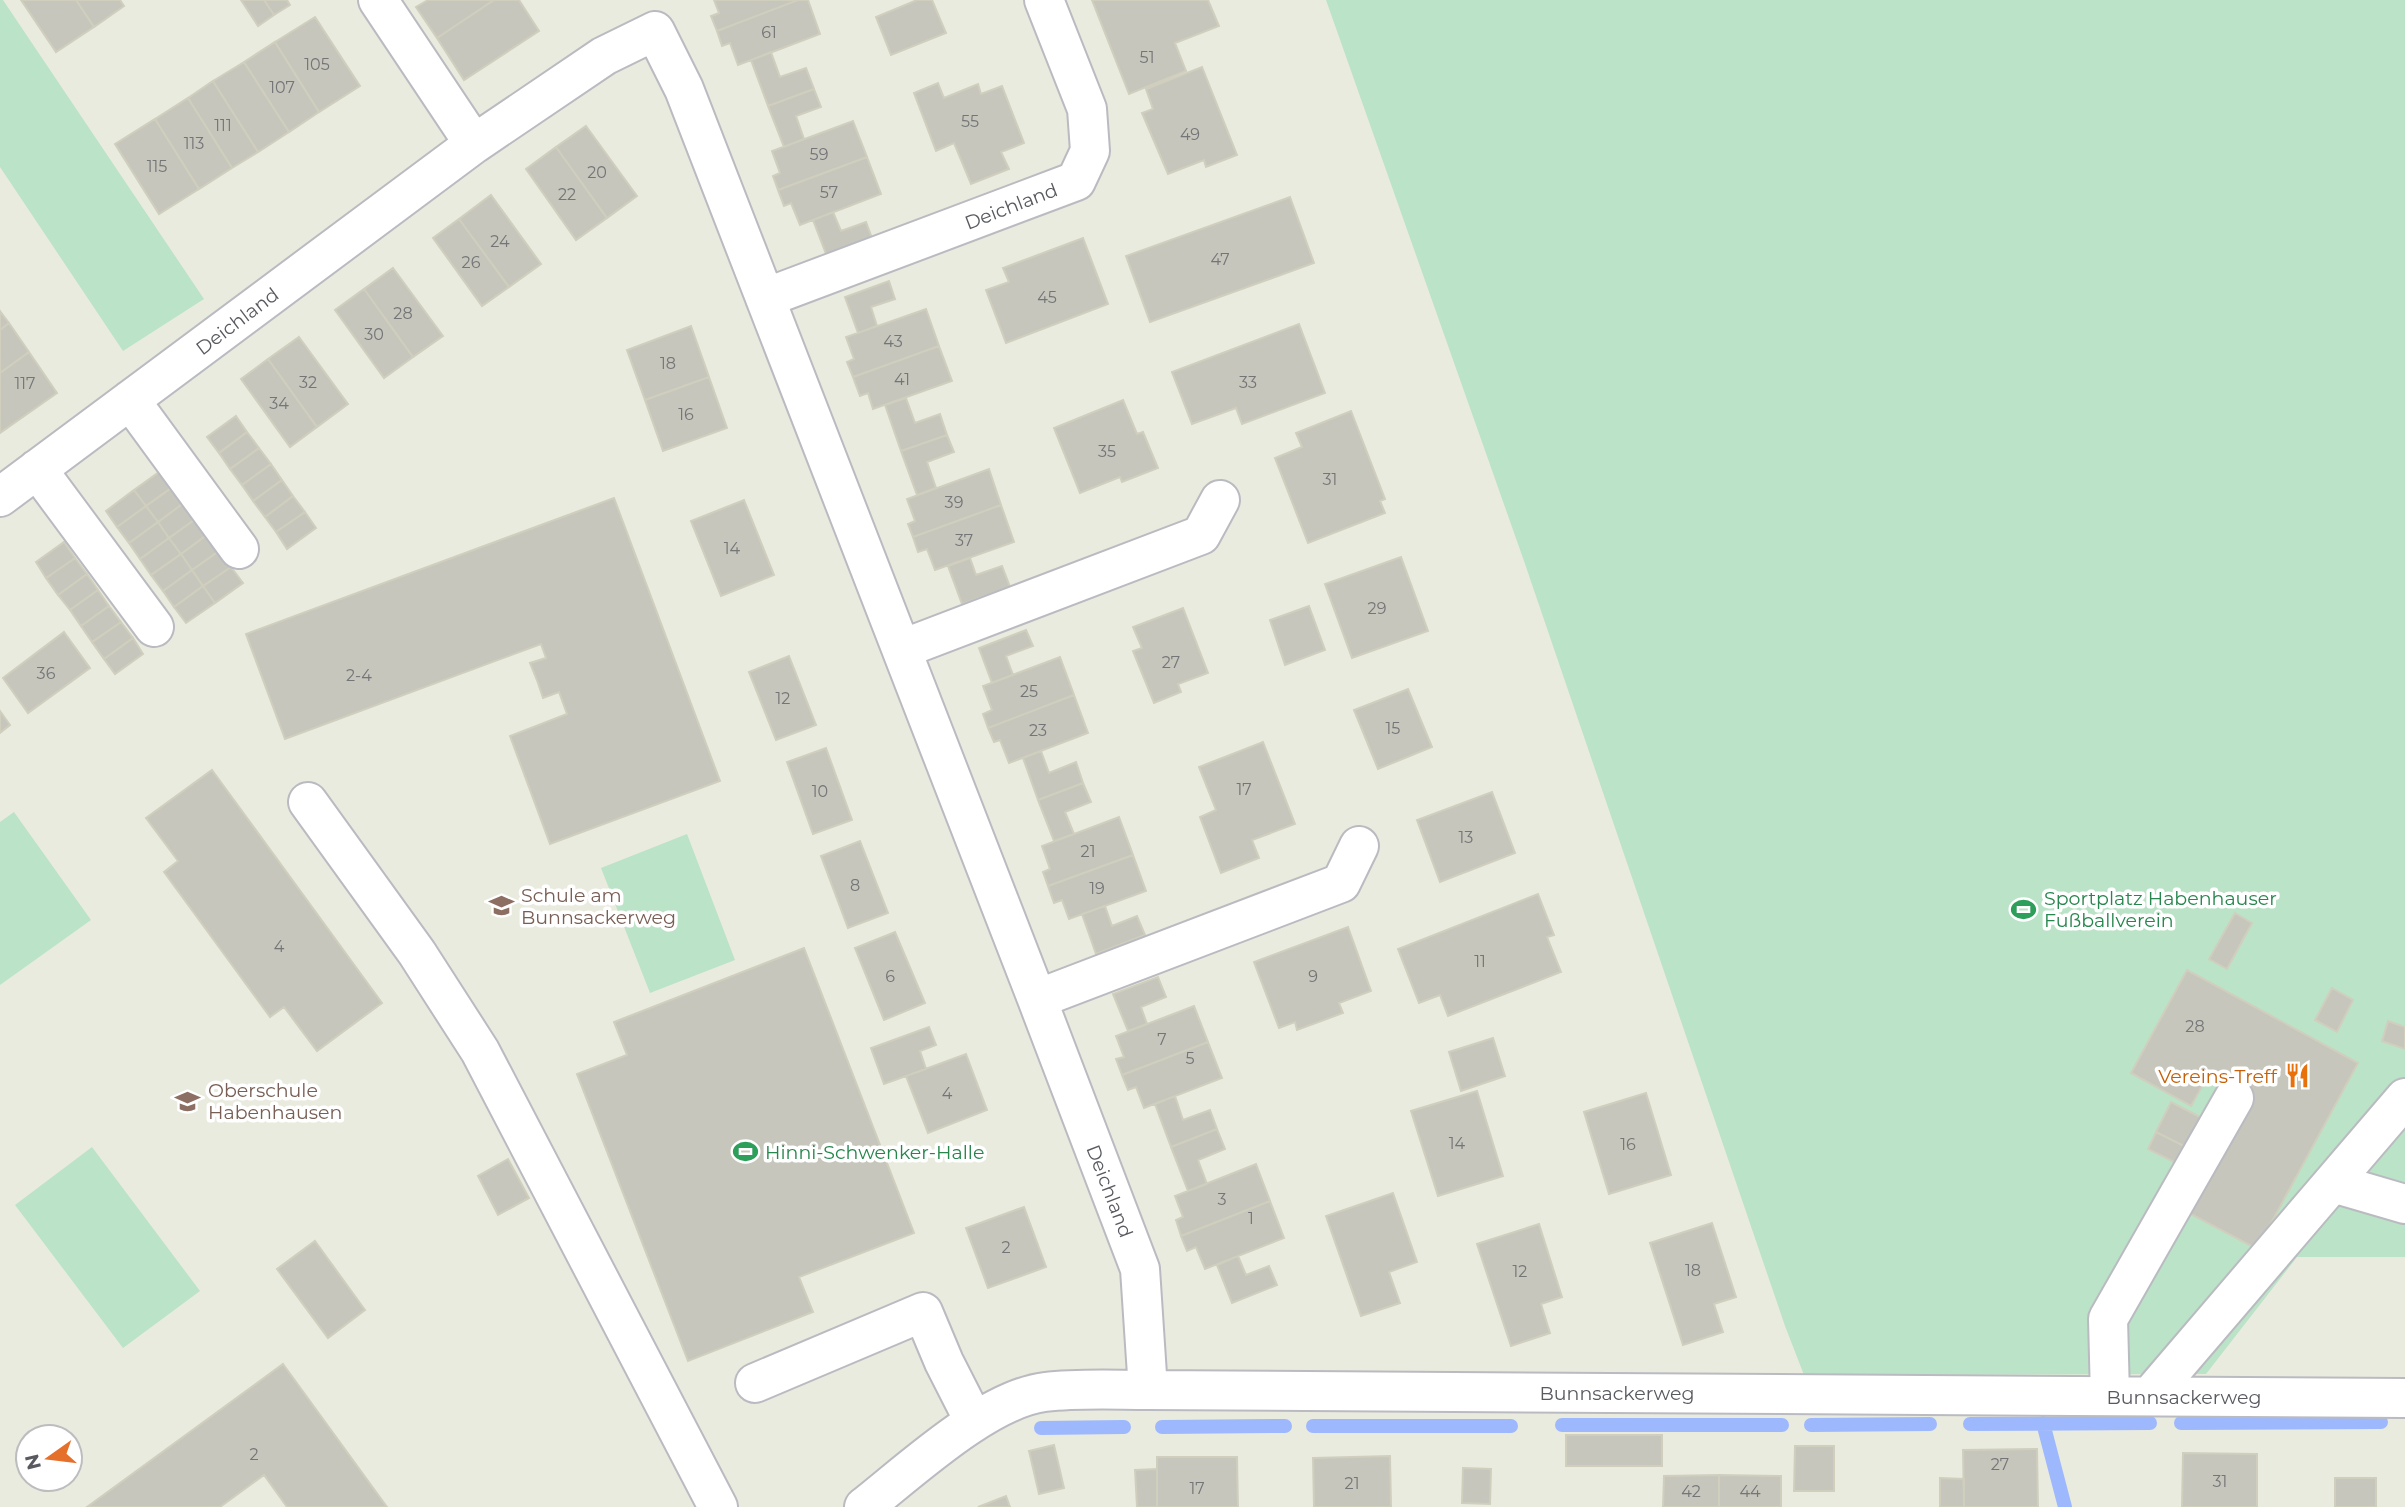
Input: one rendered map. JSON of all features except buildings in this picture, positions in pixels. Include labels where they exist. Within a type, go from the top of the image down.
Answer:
[{"type":"street","points":[[378,0],[474,144]]},
{"type":"street","name":"Deichland","points":[[765,298],[1076,181],[1090,151],[1087,109],[1044,0]]},
{"type":"street","name":"Deichland","points":[[0,497],[474,144],[604,56],[656,30],[684,89],[1140,1269],[1148,1390]]},
{"type":"street","points":[[130,400],[239,549]]},
{"type":"street","points":[[37,469],[154,627]]},
{"type":"street","points":[[902,649],[1201,536],[1220,500]]},
{"type":"street","points":[[308,802],[417,953],[481,1051],[718,1507]]},
{"type":"street","points":[[1037,999],[1341,883],[1359,846]]},
{"type":"street","points":[[2110,1396],[2108,1319],[2234,1098]]},
{"type":"street","points":[[2150,1396],[2333,1182],[2401,1109]]},
{"type":"street","points":[[2333,1182],[2405,1204]]},
{"type":"street","points":[[755,1382],[923,1312],[944,1362],[974,1421]]},
{"type":"street","name":"Bunnsackerweg","points":[[864,1507],[974,1421],[1005,1403],[1044,1392],[1148,1390],[2405,1398]]},
{"type":"green space","points":[[0,0],[3,0],[204,299],[123,351],[0,167]]},
{"type":"green space","name":"Sportplatz Habenhauser Fußballverein","points":[[1326,0],[2405,0],[2405,1257],[2297,1257],[2206,1374],[1804,1375],[1524,561]]},
{"type":"green space","points":[[14,812],[91,920],[0,985],[0,822]]},
{"type":"green space","points":[[687,834],[735,960],[650,993],[601,868]]},
{"type":"green space","points":[[92,1147],[200,1291],[123,1348],[15,1205]]},
{"type":"waterway","points":[[2181,1423],[2381,1422]]},
{"type":"waterway","points":[[2043,1423],[2065,1507]]},
{"type":"waterway","points":[[1970,1424],[2150,1423]]},
{"type":"waterway","points":[[1811,1425],[1930,1424]]},
{"type":"waterway","points":[[1562,1425],[1782,1425]]},
{"type":"waterway","points":[[1162,1427],[1285,1426]]},
{"type":"waterway","points":[[1313,1426],[1511,1426]]},
{"type":"waterway","points":[[1041,1428],[1124,1427]]},
{"type":"place","name":"Schule am Bunnsackerweg","points":[[501,906]]},
{"type":"place","name":"Sportplatz Habenhauser Fußballverein","points":[[2024,909]]},
{"type":"place","name":"Vereins-Treff","points":[[2297,1076]]},
{"type":"place","name":"Oberschule Habenhausen","points":[[188,1101]]},
{"type":"place","name":"Hinni-Schwenker-Halle","points":[[745,1152]]}]
